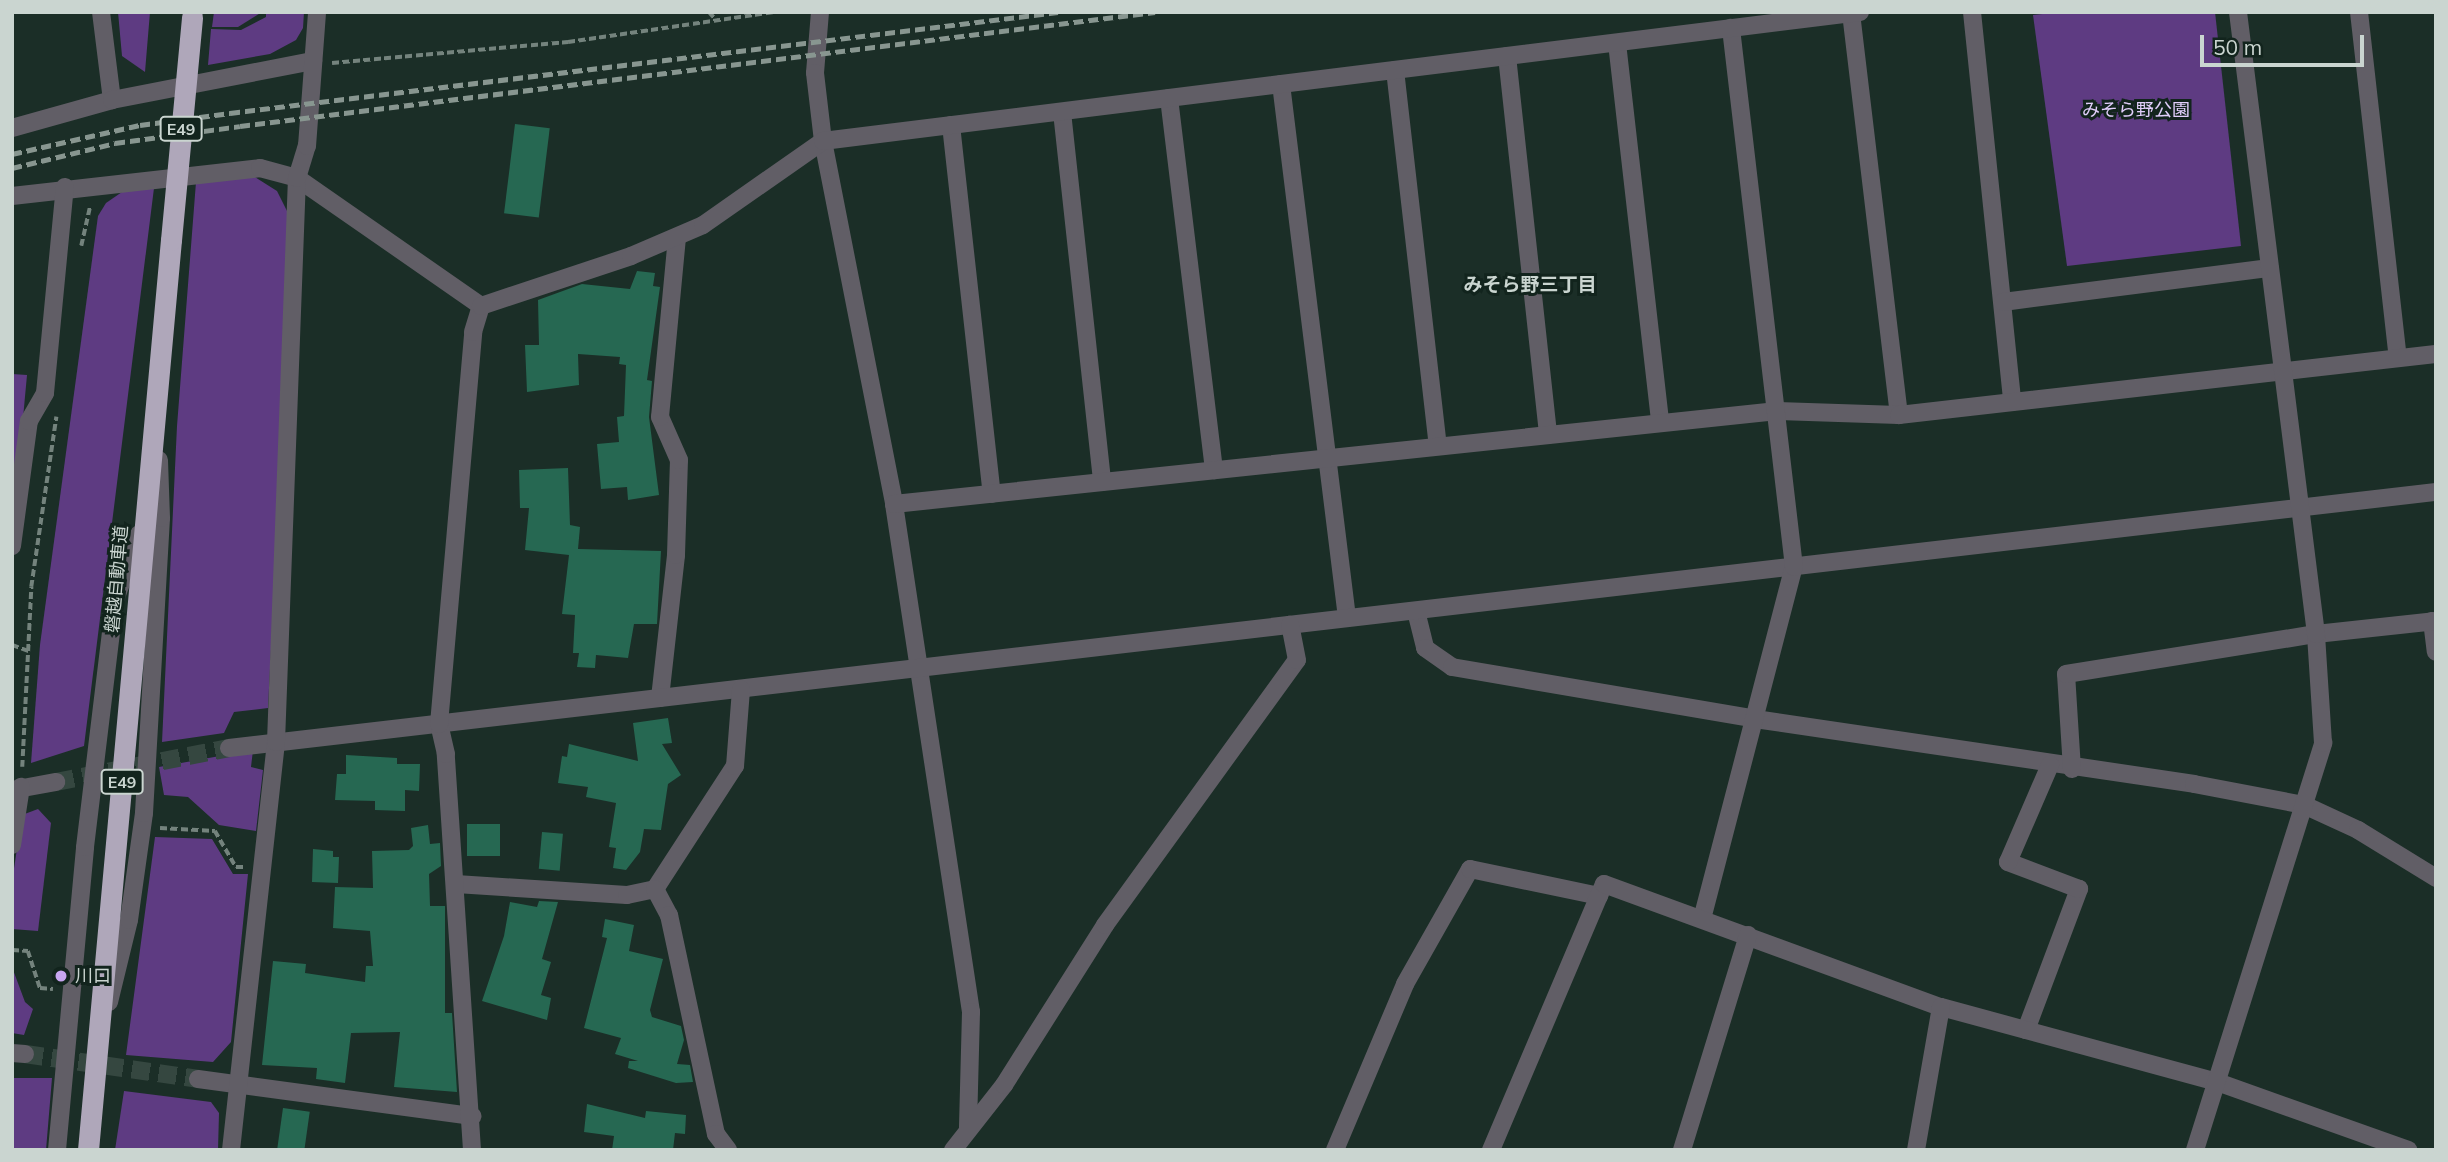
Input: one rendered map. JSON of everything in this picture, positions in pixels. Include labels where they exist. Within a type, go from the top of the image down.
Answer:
[{"type":"highway","name":"磐越自動車道","points":[[88,1150],[192,15]]},
{"type":"street","points":[[101,12],[111,100]]},
{"type":"street","points":[[231,1150],[276,742],[297,178],[307,146],[317,12]]},
{"type":"street","points":[[820,12],[815,73],[823,141],[894,504],[971,1012],[968,1128]]},
{"type":"street","points":[[1972,12],[2012,402]]},
{"type":"street","points":[[2195,1150],[2220,1083],[2323,743],[2316,634],[2238,12]]},
{"type":"street","points":[[2359,12],[2398,358]]},
{"type":"street","points":[[481,306],[677,237],[702,225],[823,141],[1856,13],[1899,415]]},
{"type":"street","points":[[1702,919],[1794,567],[1731,28]]},
{"type":"street","points":[[1617,43],[1660,423]]},
{"type":"street","points":[[1507,56],[1548,435]]},
{"type":"street","points":[[12,128],[111,100],[313,61]]},
{"type":"street","points":[[1395,70],[1438,446]]},
{"type":"street","points":[[1281,84],[1325,459],[1347,618]]},
{"type":"street","points":[[1169,98],[1213,470]]},
{"type":"street","points":[[1062,112],[1102,482]]},
{"type":"street","points":[[951,125],[992,494]]},
{"type":"street","points":[[12,196],[65,187],[260,168],[297,178],[481,306]]},
{"type":"street","points":[[12,546],[29,421],[45,393],[65,187]]},
{"type":"street","points":[[660,698],[676,555],[679,460],[660,417],[677,237]]},
{"type":"street","points":[[2003,302],[2270,268]]},
{"type":"street","points":[[472,1150],[473,1116],[446,754],[439,724],[473,332],[481,306]]},
{"type":"street","points":[[894,504],[1777,411],[1899,415],[2436,354]]},
{"type":"street","points":[[98,1045],[129,920],[144,813],[161,518],[156,404]]},
{"type":"street","points":[[229,748],[2436,492]]},
{"type":"street","points":[[57,1150],[85,847],[115,600],[145,518]]},
{"type":"street","points":[[1416,611],[1425,648],[1452,667],[1755,719],[2072,769],[2194,784],[2304,805],[2358,830],[2436,878]]},
{"type":"street","points":[[2072,769],[2066,674],[2316,634],[2434,621],[2436,652]]},
{"type":"street","points":[[953,1150],[1004,1085],[1105,925],[1297,660],[1290,625]]},
{"type":"street","points":[[456,884],[627,895],[654,889],[735,765],[741,689]]},
{"type":"street","points":[[2026,1030],[2079,889],[2008,862],[2050,765]]},
{"type":"street","points":[[12,845],[17,788],[56,782]]},
{"type":"street","points":[[1335,1150],[1405,984],[1470,869],[1599,896]]},
{"type":"street","points":[[1491,1150],[1604,884],[1941,1007],[2220,1083],[2408,1150]]},
{"type":"street","points":[[654,889],[669,915],[716,1134],[729,1150]]},
{"type":"street","points":[[1682,1150],[1748,935]]},
{"type":"street","points":[[1916,1150],[1941,1007]]},
{"type":"street","points":[[198,1079],[240,1082],[473,1116]]},
{"type":"path","points":[[709,12],[718,22]]},
{"type":"path","points":[[313,61],[356,62],[718,22],[774,12]]},
{"type":"path","points":[[80,248],[94,184]]},
{"type":"path","points":[[17,788],[31,652],[31,587],[57,411]]},
{"type":"path","points":[[12,645],[31,652]]},
{"type":"path","points":[[158,828],[215,831],[236,867],[246,867]]},
{"type":"path","points":[[12,950],[27,951],[40,988],[56,989]]},
{"type":"green space","points":[[118,12],[150,12],[145,72],[122,56]]},
{"type":"green space","points":[[214,12],[262,12],[238,27],[212,27]]},
{"type":"green space","points":[[266,12],[304,12],[303,28],[296,40],[270,54],[208,65],[211,29],[241,30],[266,17]]},
{"type":"green space","name":"みそら野公園","points":[[2061,12],[2215,12],[2241,246],[2067,266],[2033,15]]},
{"type":"green space","points":[[250,174],[277,191],[287,211],[287,336],[268,708],[234,712],[224,733],[162,742],[177,426],[196,182]]},
{"type":"green space","points":[[154,188],[84,746],[31,763],[40,645],[98,216],[106,203],[122,192]]},
{"type":"green space","points":[[12,374],[27,375],[12,537]]},
{"type":"green space","points":[[253,750],[251,767],[263,770],[256,831],[219,825],[188,797],[164,795],[159,767]]},
{"type":"green space","points":[[38,809],[51,823],[38,931],[12,929],[12,882],[22,815]]},
{"type":"green space","points":[[155,837],[212,839],[233,874],[248,874],[231,1042],[213,1062],[126,1055]]},
{"type":"green space","points":[[12,967],[25,1002],[33,1009],[24,1035],[12,1033]]},
{"type":"green space","points":[[12,1078],[52,1078],[46,1150],[12,1150]]},
{"type":"green space","points":[[124,1091],[211,1102],[219,1113],[218,1150],[115,1150]]},
{"type":"building","points":[[515,124],[550,128],[539,218],[504,213]]},
{"type":"building","points":[[637,271],[655,273],[653,286],[660,287],[647,380],[652,381],[649,417],[659,495],[628,500],[627,487],[601,489],[597,444],[619,442],[617,417],[624,416],[626,365],[619,364],[620,357],[578,354],[579,385],[527,392],[525,345],[539,345],[538,300],[582,284],[630,289]]},
{"type":"building","points":[[568,468],[570,525],[580,527],[578,549],[661,551],[657,624],[634,624],[628,658],[596,655],[595,668],[577,667],[579,653],[573,653],[575,615],[562,614],[569,555],[525,550],[529,508],[520,508],[519,470]]},
{"type":"building","points":[[668,718],[672,743],[662,744],[681,775],[668,784],[661,830],[644,829],[640,852],[626,870],[613,868],[616,848],[609,847],[616,803],[586,797],[588,787],[558,783],[562,756],[567,757],[569,744],[638,761],[633,723]]},
{"type":"building","points":[[346,755],[397,758],[397,764],[420,764],[419,791],[405,790],[405,811],[375,810],[375,801],[335,800],[337,774],[346,774]]},
{"type":"building","points":[[467,824],[500,824],[500,856],[467,856]]},
{"type":"building","points":[[428,825],[430,844],[440,843],[441,866],[429,874],[430,906],[445,906],[445,1013],[452,1013],[457,1092],[394,1087],[400,1032],[351,1033],[345,1083],[316,1079],[317,1068],[262,1065],[273,961],[306,964],[305,973],[365,982],[366,966],[373,966],[370,931],[333,928],[335,887],[373,888],[372,851],[409,850],[413,846],[411,828]]},
{"type":"building","points":[[542,832],[563,834],[560,871],[539,869]]},
{"type":"building","points":[[313,849],[333,851],[333,857],[339,857],[338,883],[312,882]]},
{"type":"building","points":[[539,901],[558,902],[542,959],[551,962],[541,995],[551,998],[547,1020],[482,1001],[504,936],[510,902],[537,907]]},
{"type":"building","points":[[605,919],[634,925],[629,951],[663,959],[650,1010],[652,1017],[681,1026],[684,1040],[677,1064],[690,1065],[693,1082],[676,1083],[628,1068],[629,1061],[638,1061],[615,1054],[621,1038],[584,1028],[607,938],[602,937]]},
{"type":"building","points":[[587,1104],[645,1118],[646,1111],[686,1115],[685,1134],[675,1133],[673,1150],[612,1150],[614,1136],[584,1132]]},
{"type":"building","points":[[283,1108],[310,1112],[304,1150],[277,1150]]},
{"type":"tunnel","points":[[56,782],[229,748]]},
{"type":"tunnel","points":[[25,1054],[198,1079]]},
{"type":"railway","points":[[12,154],[140,125],[1058,12]]},
{"type":"railway","points":[[12,168],[115,143],[1155,12]]},
{"type":"place","name":"川口","points":[[61,976]]},
{"type":"district","name":"みそら野三丁目","points":[[1530,285]]}]
